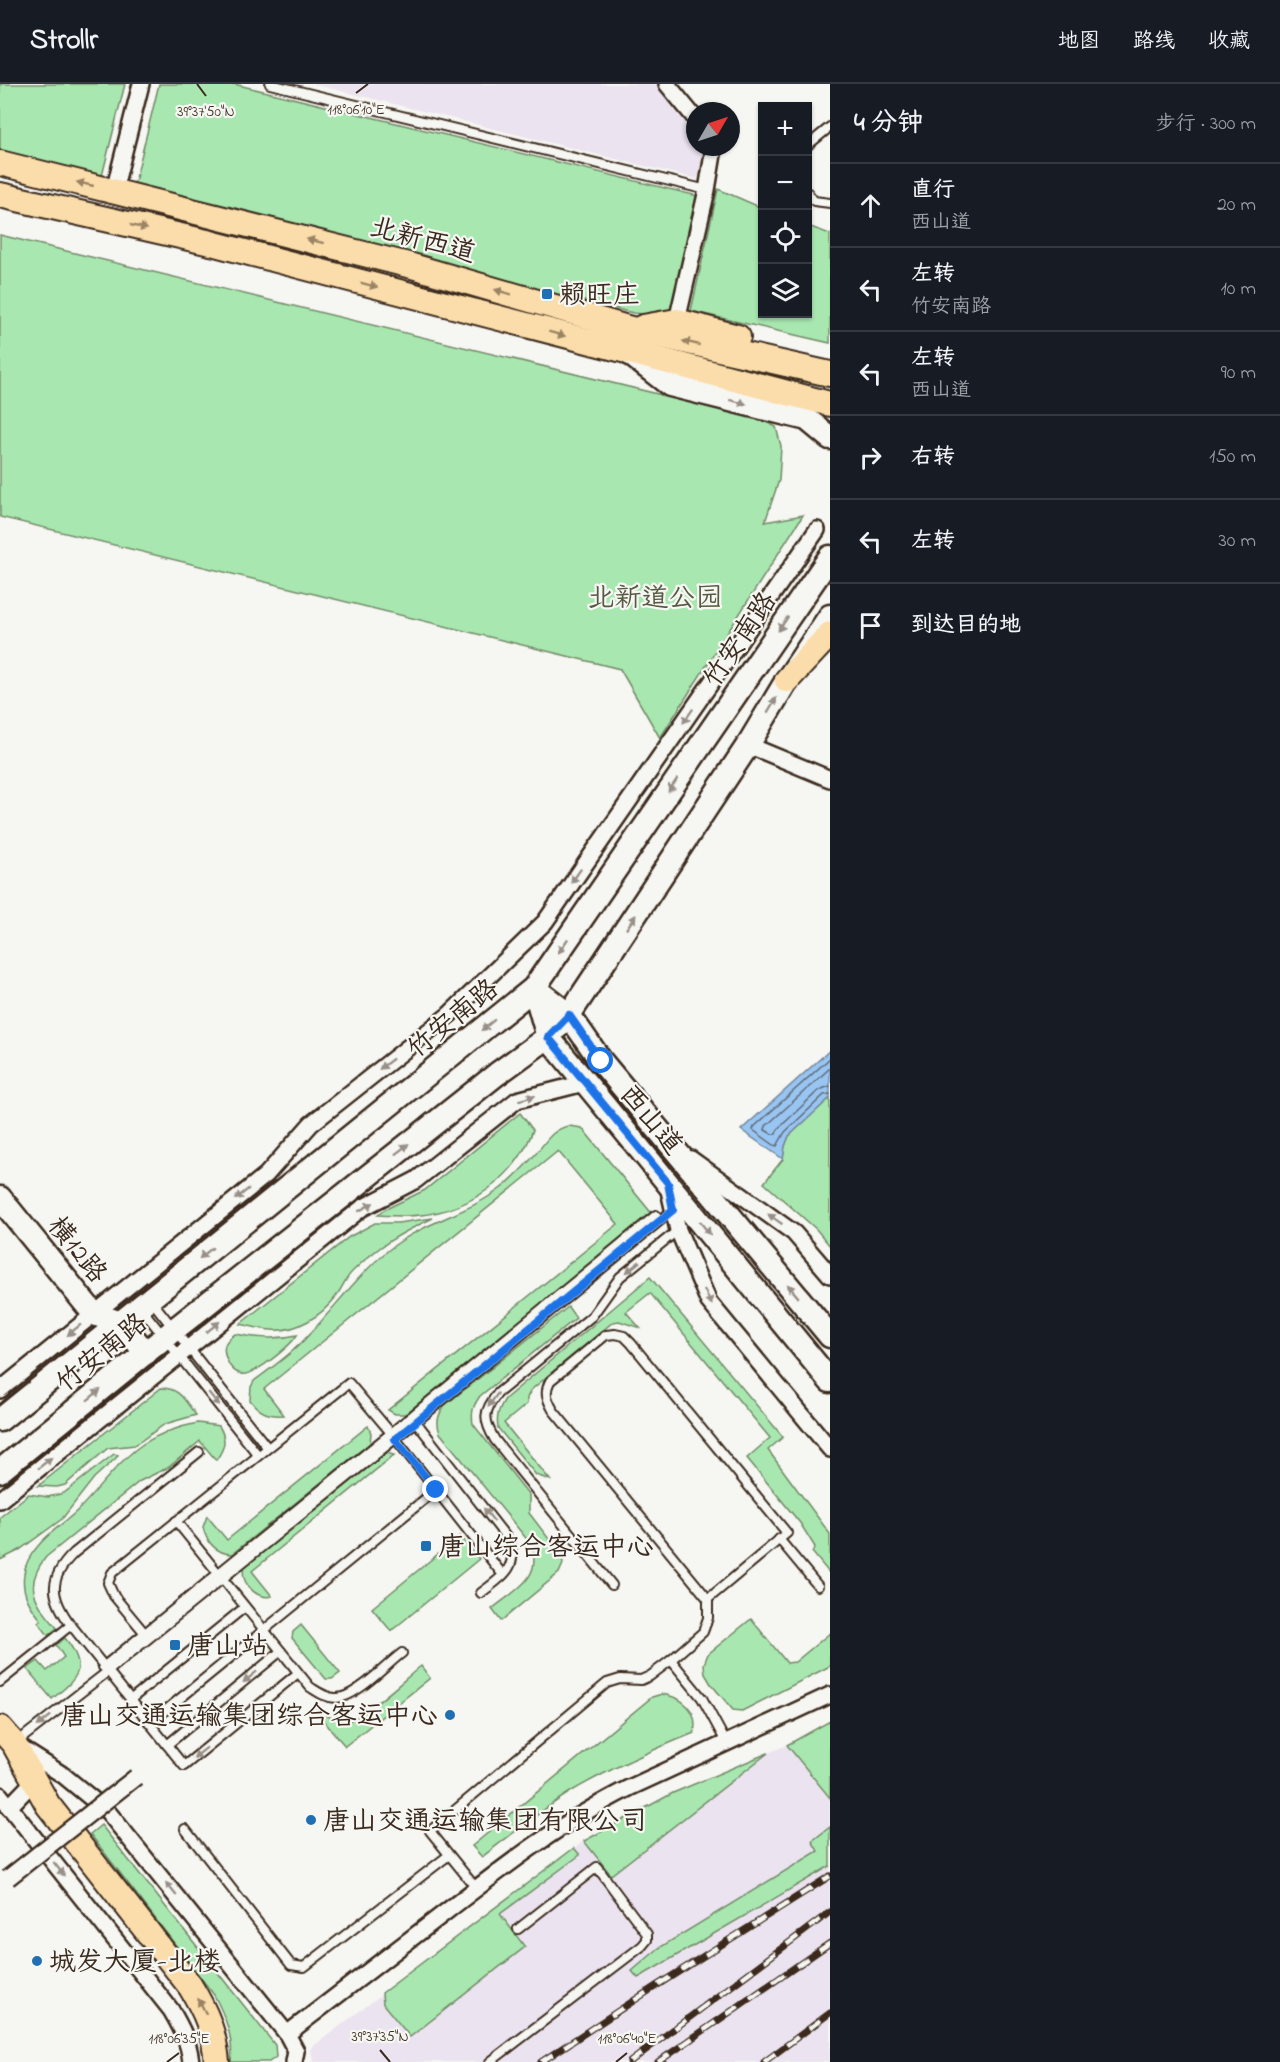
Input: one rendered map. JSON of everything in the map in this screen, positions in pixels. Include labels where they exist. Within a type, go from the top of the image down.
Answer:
[{"type":"main road","name":"北新西道","points":[[0,164],[412,266],[632,329],[830,374]]},
{"type":"main road","points":[[0,195],[211,243],[830,404]]},
{"type":"main road","points":[[632,329],[677,321],[830,362]]},
{"type":"main road","points":[[629,353],[670,385],[807,419],[830,438]]},
{"type":"main road","points":[[817,576],[823,538]]},
{"type":"main road","name":"竹安南路","points":[[0,1420],[534,988],[830,557]]},
{"type":"main road","name":"竹安南路","points":[[0,1471],[146,1353],[177,1342],[193,1315],[497,1074],[548,1037],[569,1015],[748,745],[787,680],[830,616]]},
{"type":"main road","points":[[787,680],[830,634]]},
{"type":"main road","name":"西山道","points":[[534,988],[569,1015],[601,1061],[830,1336]]},
{"type":"main road","name":"西山道","points":[[534,988],[548,1037],[830,1381]]},
{"type":"main road","name":"横12路","points":[[0,1198],[94,1314],[121,1323]]},
{"type":"main road","points":[[153,1297],[193,1315]]},
{"type":"main road","points":[[121,1323],[146,1353]]},
{"type":"main road","points":[[7,1736],[48,1805],[190,1986],[204,2010],[214,2035],[217,2062]]},
{"type":"street","points":[[114,191],[141,84]]},
{"type":"street","points":[[667,84],[686,107]]},
{"type":"street","points":[[677,321],[713,156]]},
{"type":"street","points":[[0,1390],[266,1175],[311,1124],[449,1015],[544,922],[823,538]]},
{"type":"street","points":[[748,745],[830,779]]},
{"type":"street","points":[[0,1500],[177,1342],[362,1208],[416,1180],[517,1100],[584,1083]]},
{"type":"street","points":[[670,1144],[795,1233],[830,1275]]},
{"type":"street","points":[[668,1183],[678,1230],[709,1302],[830,1449]]},
{"type":"street","points":[[287,2034],[476,1888],[538,1843],[606,1799],[830,1695]]},
{"type":"street","points":[[7,1736],[63,1775],[108,1812],[287,2034],[298,2058]]},
{"type":"street","points":[[8,1878],[136,1777]]},
{"type":"street","points":[[35,1780],[5,1801],[171,2010],[190,2047],[191,2062]]},
{"type":"lane","points":[[270,84],[707,190]]},
{"type":"lane","points":[[812,141],[830,127]]},
{"type":"lane","points":[[812,199],[830,203]]},
{"type":"lane","points":[[7,1736],[105,1670],[673,1210]]},
{"type":"lane","points":[[414,1419],[656,1215]]},
{"type":"lane","points":[[612,1585],[495,1440],[488,1429],[485,1416],[488,1405],[498,1393],[592,1316],[620,1277],[678,1230]]},
{"type":"lane","points":[[153,1297],[177,1342],[258,1455]]},
{"type":"lane","points":[[153,1297],[177,1342],[267,1447]]},
{"type":"lane","points":[[476,1888],[430,1831],[607,1683],[620,1679],[641,1680],[650,1676],[703,1632],[708,1618],[708,1599],[547,1400],[546,1390],[550,1381],[606,1335],[624,1336],[787,1533],[708,1599]]},
{"type":"lane","points":[[147,1636],[114,1596],[108,1583],[112,1573],[349,1383],[503,1575]]},
{"type":"lane","points":[[414,1419],[510,1542],[514,1554],[512,1565],[481,1593]]},
{"type":"lane","points":[[199,1452],[62,1564],[56,1578],[54,1593],[60,1610],[105,1670],[184,1766],[298,1673]]},
{"type":"lane","points":[[150,1723],[436,1490]]},
{"type":"lane","points":[[176,1521],[298,1673],[310,1687],[324,1696],[338,1698],[352,1694],[402,1653]]},
{"type":"lane","points":[[779,1539],[818,1586]]},
{"type":"lane","points":[[130,1700],[245,1606]]},
{"type":"lane","points":[[0,1682],[71,1625]]},
{"type":"lane","points":[[167,1745],[281,1651]]},
{"type":"lane","points":[[670,1660],[702,1698],[727,1744]]},
{"type":"lane","points":[[184,1830],[291,1965],[304,1967],[449,1855]]},
{"type":"lane","points":[[490,2062],[647,1940],[647,1934],[597,1867],[518,1929]]},
{"type":"shaded area","points":[[313,84],[656,84],[686,120],[686,156],[708,156],[697,179]]},
{"type":"shaded area","points":[[787,1745],[830,1798],[830,1827],[812,1841],[818,1851],[659,1948],[632,1971],[638,1978],[830,1866],[830,2062],[313,2062],[311,2048],[584,1841],[673,1793]]},
{"type":"green space","points":[[0,84],[125,84],[102,176],[0,154]]},
{"type":"green space","points":[[159,84],[234,84],[698,196],[672,312],[667,316],[633,313],[133,190]]},
{"type":"green space","points":[[718,189],[758,206],[758,318],[812,318],[812,227],[830,234],[830,343],[691,311]]},
{"type":"green space","name":"北新道公园","points":[[0,235],[761,419],[776,427],[781,446],[779,480],[765,522],[803,515],[660,738],[620,669],[0,517]]},
{"type":"green space","points":[[830,1098],[830,1246],[816,1229],[764,1183],[783,1159],[789,1136]]},
{"type":"green space","points":[[520,1113],[533,1130],[526,1146],[507,1173],[481,1194],[450,1209],[434,1213],[413,1216],[378,1215],[425,1190]]},
{"type":"green space","points":[[569,1126],[582,1128],[653,1215],[406,1414],[395,1414],[388,1410],[618,1224],[558,1151],[264,1389],[284,1415],[265,1413],[250,1400],[254,1381],[298,1346],[359,1278],[382,1256],[408,1237],[500,1189],[521,1170],[557,1130]]},
{"type":"green space","points":[[433,1218],[400,1235],[372,1254],[350,1274],[329,1305],[307,1322],[281,1330],[240,1324],[349,1237],[375,1223],[398,1223]]},
{"type":"green space","points":[[650,1277],[783,1437],[768,1450],[830,1534],[830,1574],[812,1552],[815,1547],[800,1523],[747,1458],[770,1438],[650,1293],[626,1312],[640,1328],[619,1321],[613,1322],[531,1390],[527,1404],[504,1423],[550,1480],[536,1475],[498,1428],[498,1412],[505,1399]]},
{"type":"green space","points":[[568,1307],[576,1318],[480,1396],[473,1409],[473,1424],[529,1495],[529,1513],[562,1556],[563,1564],[559,1573],[501,1621],[492,1609],[525,1582],[534,1565],[534,1555],[530,1543],[440,1433],[438,1419],[444,1406]]},
{"type":"green space","points":[[235,1334],[266,1338],[297,1335],[288,1346],[263,1366],[247,1374],[241,1374],[229,1365],[225,1354],[225,1344]]},
{"type":"green space","points":[[161,1388],[177,1393],[196,1415],[165,1424],[135,1445],[108,1448],[65,1485],[38,1486]]},
{"type":"green space","points":[[198,1423],[219,1426],[222,1431],[224,1443],[216,1460],[200,1441],[169,1467],[140,1481],[46,1557],[39,1567],[33,1586],[38,1602],[57,1628],[48,1635],[38,1622],[41,1620],[25,1593],[23,1581],[25,1570],[33,1552],[47,1536],[79,1509],[117,1466],[134,1451],[162,1434]]},
{"type":"green space","points":[[368,1426],[371,1433],[370,1443],[232,1554],[222,1552],[210,1542],[203,1527],[207,1516],[227,1540]]},
{"type":"green space","points":[[386,1453],[394,1455],[252,1571],[272,1596],[266,1597],[255,1593],[244,1578],[244,1567]]},
{"type":"green space","points":[[114,1454],[118,1455],[94,1478],[62,1519],[18,1551],[0,1560],[0,1517],[29,1494],[48,1497],[64,1493]]},
{"type":"green space","points":[[460,1536],[479,1559],[391,1631],[372,1608]]},
{"type":"green space","points":[[751,1619],[787,1663],[795,1662],[830,1633],[830,1666],[742,1711],[733,1710],[711,1684],[705,1674],[704,1664],[708,1654]]},
{"type":"green space","points":[[301,1625],[340,1673],[332,1679],[326,1679],[292,1638],[293,1632]]},
{"type":"green space","points":[[65,1638],[77,1657],[77,1672],[68,1685],[52,1699],[27,1669],[38,1661],[47,1671],[64,1657],[56,1645]]},
{"type":"green space","points":[[421,1666],[430,1678],[345,1746],[311,1706],[334,1719],[350,1720],[375,1704]]},
{"type":"green space","points":[[662,1694],[676,1698],[687,1706],[694,1718],[694,1733],[632,1760],[572,1791],[482,1857],[472,1846],[652,1697]]},
{"type":"green space","points":[[830,1721],[830,1798],[787,1745]]},
{"type":"green space","points":[[768,1753],[611,1875],[584,1841],[673,1793]]},
{"type":"green space","points":[[101,1825],[275,2045],[276,2057],[269,2062],[231,2062],[228,2027],[214,1995],[90,1834]]},
{"type":"green space","points":[[830,1827],[830,1866],[638,1978],[632,1971],[659,1948],[818,1851],[812,1841]]},
{"type":"green space","points":[[574,1848],[580,1855],[500,1914],[525,1947],[410,2037],[383,2004],[382,1993]]},
{"type":"water","points":[[830,1050],[830,1098],[789,1136],[783,1159],[741,1130]]},
{"type":"railway","points":[[541,2062],[830,1876]]},
{"type":"railway","points":[[630,2062],[830,1912]]},
{"type":"railway","points":[[658,2062],[830,1943]]},
{"type":"railway","points":[[764,2062],[830,2013]]},
{"type":"place","name":"赖旺庄","points":[[547,294]]},
{"type":"place","name":"唐山综合客运中心","points":[[426,1546]]},
{"type":"place","name":"唐山站","points":[[175,1645]]},
{"type":"place","name":"唐山交通运输集团综合客运中心","points":[[450,1715]]},
{"type":"place","name":"唐山交通运输集团有限公司","points":[[311,1820]]},
{"type":"place","name":"城发大厦-北楼","points":[[37,1961]]},
{"type":"route","points":[[436,1490],[395,1439],[673,1210],[668,1183],[548,1037],[569,1015],[601,1061]]}]
